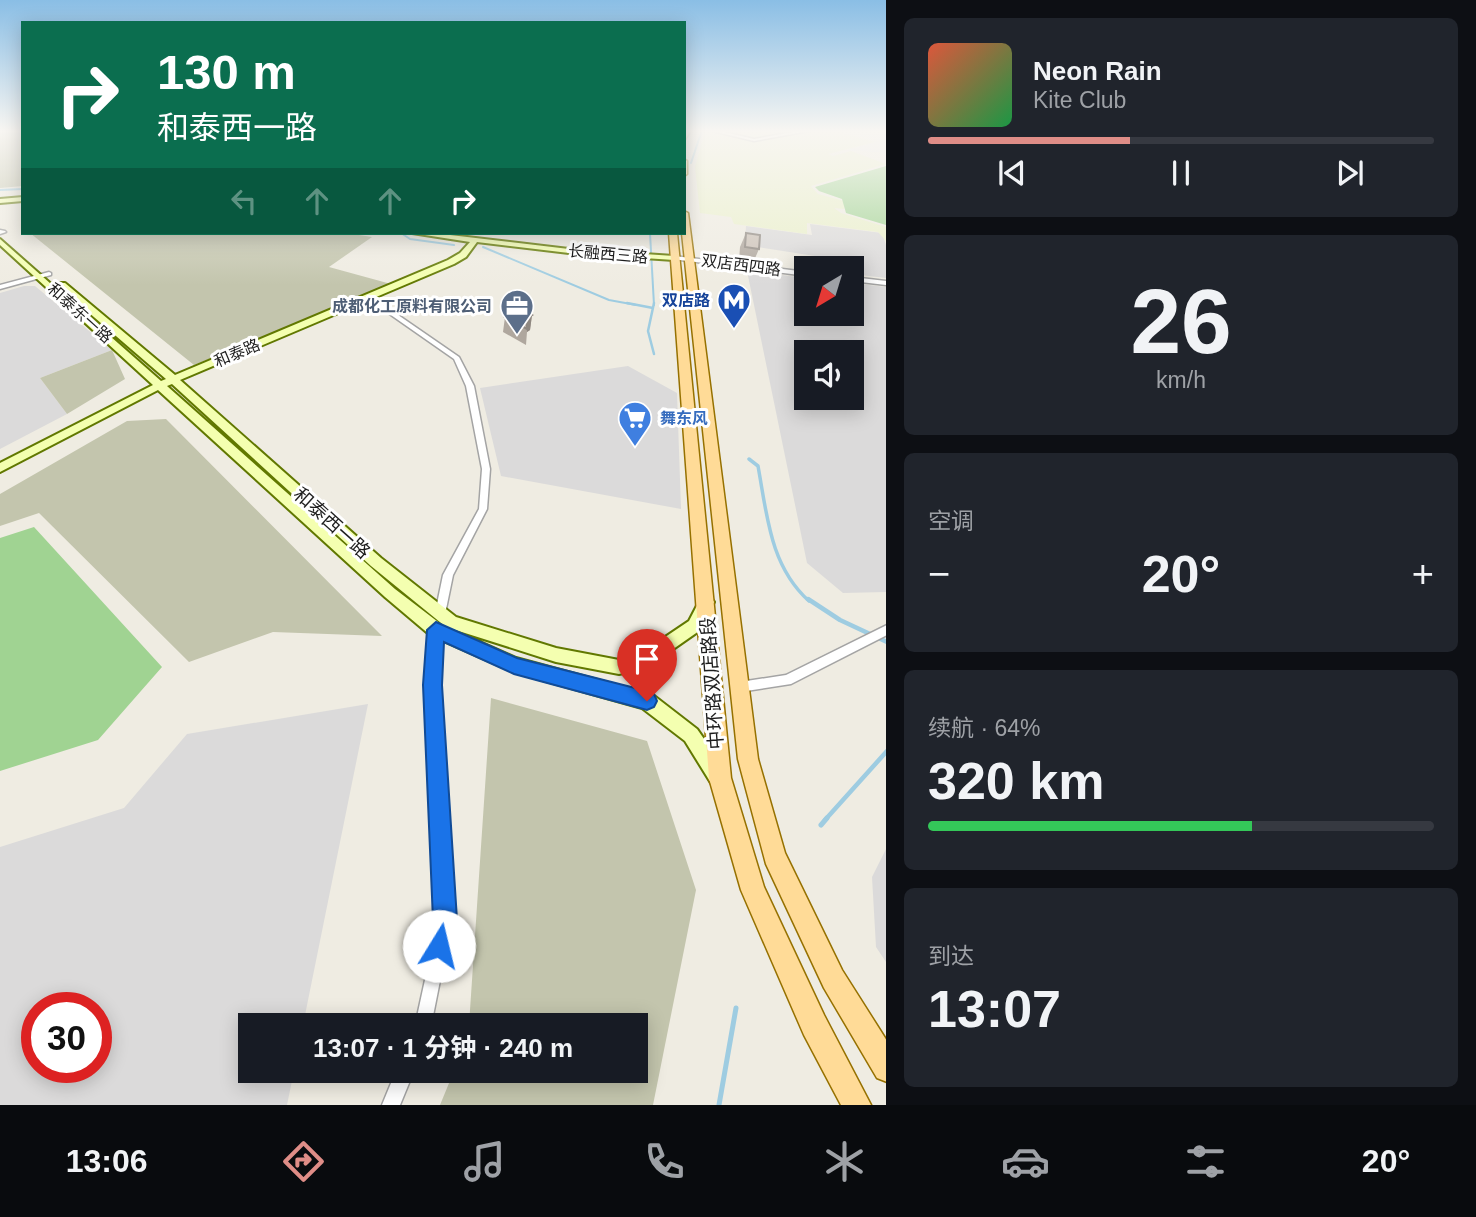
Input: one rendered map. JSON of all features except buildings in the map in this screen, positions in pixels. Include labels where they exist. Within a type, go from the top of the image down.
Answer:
[{"type":"main road","name":"中环路双店路段","points":[[673,235],[720,778],[752,890],[814,1025],[858,1105]]},
{"type":"main road","name":"中环路双店路段","points":[[679,235],[674,259],[740,687],[748,759],[774,856],[833,979],[886,1068]]},
{"type":"street","points":[[0,201],[21,200]]},
{"type":"street","name":"和泰西一路","points":[[1,234],[167,382],[390,593],[514,665],[647,701],[691,735],[720,778]]},
{"type":"street","name":"长融西三路","points":[[430,235],[674,259]]},
{"type":"street","name":"和泰路","points":[[0,468],[167,382],[451,262],[463,255],[474,241]]},
{"type":"street","name":"双店西四路","points":[[674,259],[794,273]]},
{"type":"street","points":[[0,288],[44,275]]},
{"type":"street","points":[[864,280],[886,283]]},
{"type":"street","points":[[370,298],[457,358],[470,386],[486,469],[483,509],[448,575],[438,622],[433,685],[445,920],[426,1013]]},
{"type":"street","name":"和泰西一路","points":[[438,622],[556,655],[618,667],[640,663],[694,626],[706,601]]},
{"type":"street","points":[[740,687],[787,680],[886,628]]},
{"type":"street","points":[[391,1105],[400,1083]]},
{"type":"shaded area","points":[[0,182],[21,182],[21,186],[0,188]]},
{"type":"shaded area","points":[[697,182],[826,182],[811,186],[818,194],[844,201],[844,209],[834,208],[841,213],[886,227],[886,241],[878,232],[807,223],[807,234],[734,224],[731,217],[700,213]]},
{"type":"shaded area","points":[[810,224],[882,233],[886,245],[886,278],[864,275],[864,256],[815,256],[745,245],[746,226],[812,235]]},
{"type":"shaded area","points":[[32,235],[372,237],[329,267],[391,284],[194,365]]},
{"type":"shaded area","points":[[747,271],[794,276],[794,326],[864,326],[864,284],[886,287],[886,592],[843,593],[807,563]]},
{"type":"shaded area","points":[[24,286],[35,286],[112,350],[40,378],[67,414],[0,449],[0,293]]},
{"type":"shaded area","points":[[112,350],[125,379],[67,414],[40,378]]},
{"type":"shaded area","points":[[628,366],[677,393],[681,509],[501,476],[480,388]]},
{"type":"shaded area","points":[[166,419],[382,636],[273,632],[189,662],[39,513],[0,526],[0,494],[127,421]]},
{"type":"shaded area","points":[[491,698],[647,741],[696,890],[653,1105],[440,1105],[449,1083],[648,1083],[648,1013],[470,1013]]},
{"type":"shaded area","points":[[368,704],[305,1013],[238,1013],[238,1083],[292,1083],[287,1105],[0,1105],[0,847],[124,808],[187,734]]},
{"type":"shaded area","points":[[886,849],[886,962],[876,947],[872,877]]},
{"type":"green space","points":[[833,182],[886,182],[886,225],[846,213],[842,199],[815,187]]},
{"type":"green space","points":[[34,527],[162,667],[98,740],[0,771],[0,538]]},
{"type":"waterway","points":[[0,190],[21,189]]},
{"type":"waterway","points":[[404,235],[410,239],[454,245]]},
{"type":"waterway","points":[[650,235],[654,303]]},
{"type":"waterway","points":[[483,247],[609,300],[636,305]]},
{"type":"waterway","points":[[627,303],[653,308]]},
{"type":"waterway","points":[[653,308],[654,303]]},
{"type":"waterway","points":[[653,308],[648,331],[654,354]]},
{"type":"waterway","points":[[749,459],[758,466],[768,521],[778,556],[796,587],[809,601]]},
{"type":"waterway","points":[[808,599],[840,620],[886,642]]},
{"type":"waterway","points":[[825,820],[886,752]]},
{"type":"waterway","points":[[821,825],[827,818]]},
{"type":"waterway","points":[[719,1105],[736,1008]]},
{"type":"place","name":"双店路","points":[[734,330]]},
{"type":"place","name":"成都化工原料有限公司","points":[[517,336]]},
{"type":"place","name":"舞东风","points":[[635,448]]},
{"type":"route","points":[[439,946],[445,920],[433,685],[436,630],[514,665],[647,701]]}]
